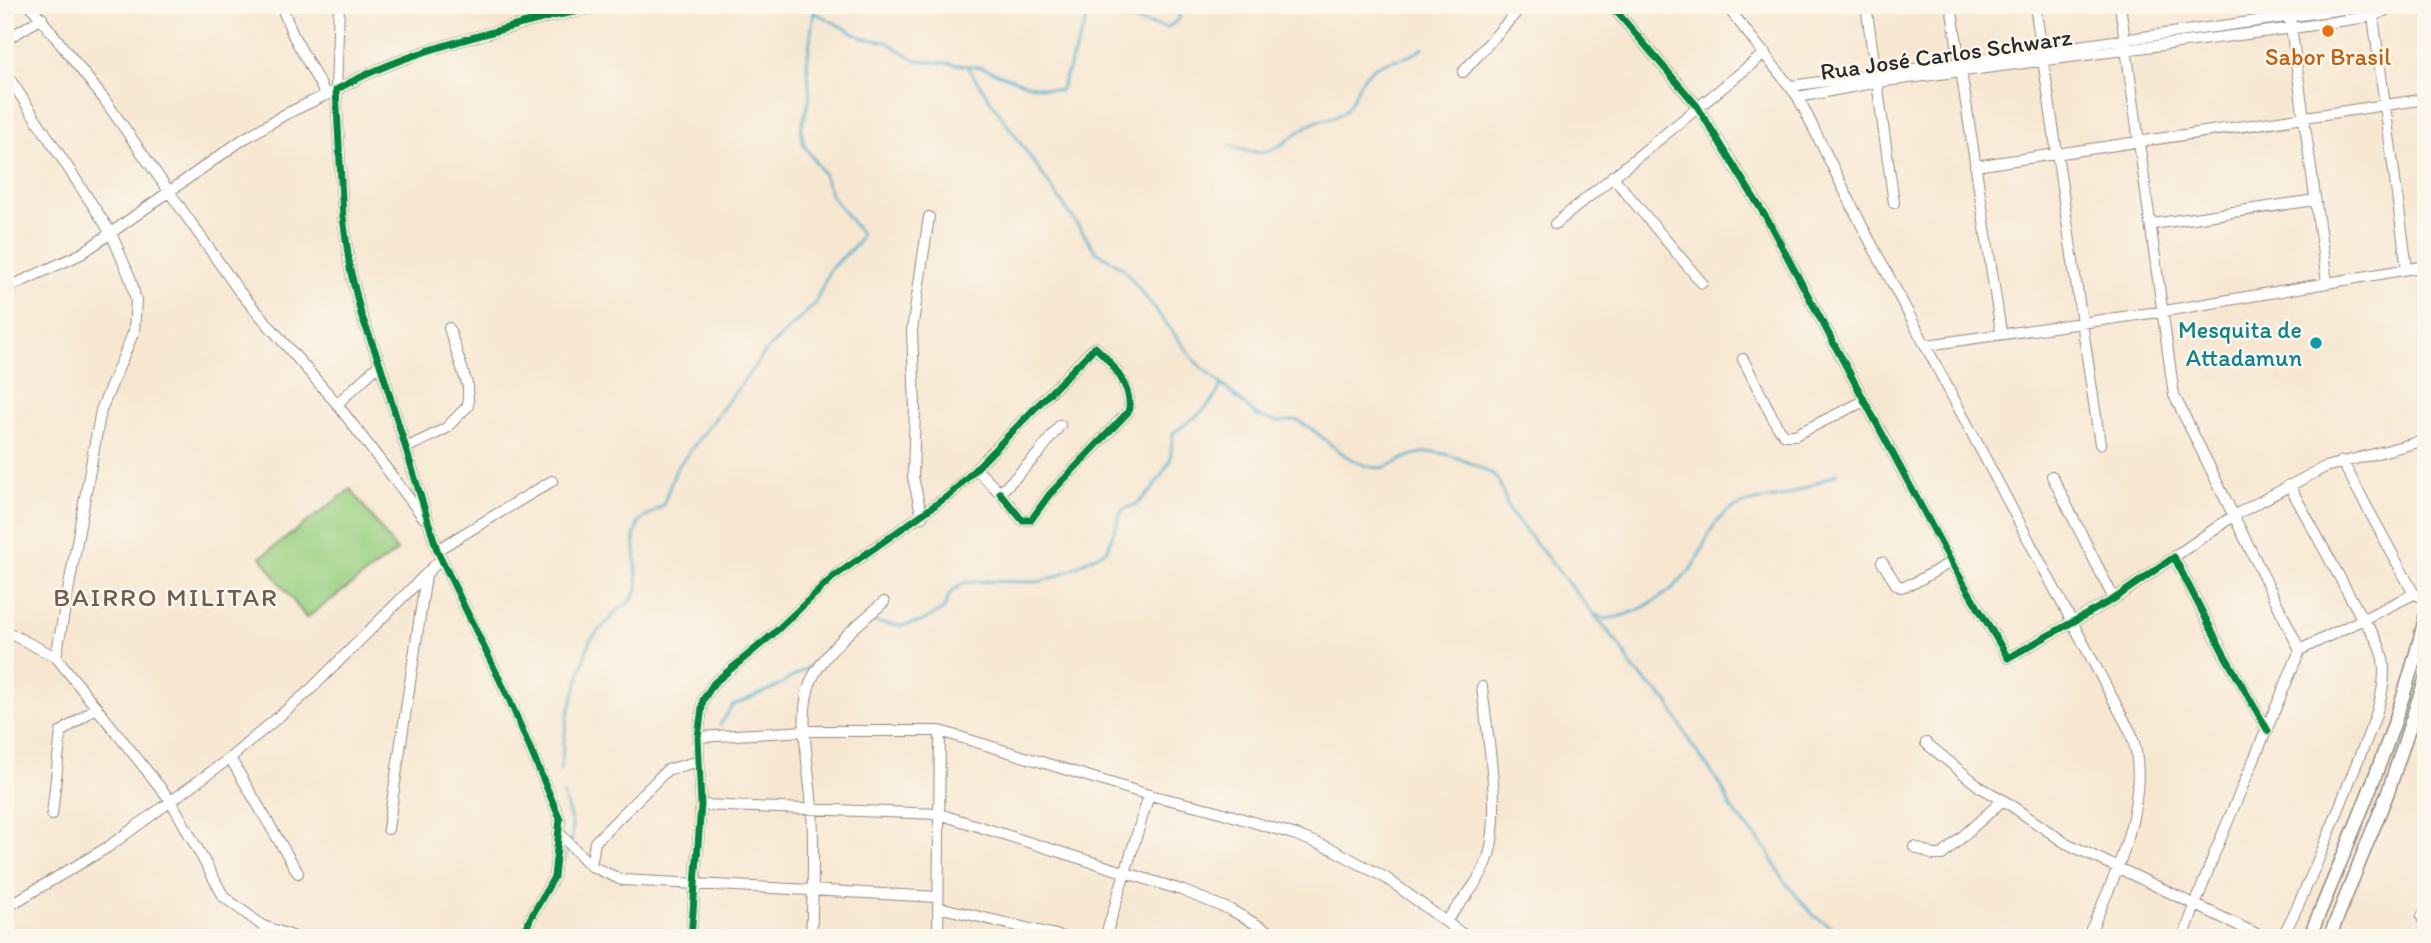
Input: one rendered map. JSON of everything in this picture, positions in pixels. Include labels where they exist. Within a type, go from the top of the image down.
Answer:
[{"type":"main road","points":[[2309,938],[2371,788],[2414,660],[2426,614]]},
{"type":"main road","points":[[2329,938],[2388,792],[2426,677]]},
{"type":"street","points":[[30,5],[171,193],[239,291],[337,404],[429,524]]},
{"type":"street","points":[[281,5],[293,35],[326,95]]},
{"type":"street","points":[[339,5],[336,131],[350,269],[361,314],[380,363],[439,555],[557,806],[561,835],[554,877],[530,919],[523,938]]},
{"type":"street","points":[[5,289],[81,254],[142,209],[171,193],[248,136],[366,74],[410,57],[542,19],[602,5]]},
{"type":"street","points":[[1463,72],[1523,5]]},
{"type":"street","points":[[1611,5],[1696,106],[1767,219],[1951,562],[2008,658],[2114,598],[2233,516],[2289,485],[2342,461],[2426,440]]},
{"type":"street","points":[[1726,5],[1798,97],[1862,226],[2073,620],[2137,750],[2138,783],[2119,868],[2087,938]]},
{"type":"street","points":[[1866,5],[1894,203]]},
{"type":"street","points":[[1951,5],[2001,332]]},
{"type":"street","points":[[2035,5],[2100,444]]},
{"type":"street","points":[[2120,5],[2153,224],[2174,395],[2300,650]]},
{"type":"street","points":[[2288,5],[2327,282]]},
{"type":"street","name":"Rua José Carlos Schwarz","points":[[1791,86],[1877,78],[2044,56],[2292,23],[2393,6]]},
{"type":"street","points":[[2372,8],[2407,269]]},
{"type":"street","points":[[5,40],[42,18]]},
{"type":"street","points":[[1555,224],[1696,106],[1765,53]]},
{"type":"street","points":[[5,72],[111,233],[131,279],[136,316],[125,357],[101,410],[56,657]]},
{"type":"street","name":"Rua José Carlos Schwarz","points":[[1798,97],[1877,78]]},
{"type":"street","points":[[1975,166],[2426,99]]},
{"type":"street","points":[[1612,176],[1702,283]]},
{"type":"street","points":[[2153,224],[2315,200]]},
{"type":"street","points":[[922,517],[913,477],[915,407],[912,330],[929,217]]},
{"type":"street","points":[[1927,345],[2001,332],[2165,311],[2426,267]]},
{"type":"street","points":[[406,448],[445,429],[468,406],[468,387],[449,328]]},
{"type":"street","points":[[691,938],[701,805],[699,710],[715,683],[772,635],[832,578],[922,517],[977,470],[1095,347],[1116,370],[1130,401],[1125,417],[1049,495],[1031,520],[1023,520],[977,470]]},
{"type":"street","points":[[1743,359],[1777,426],[1785,435],[1795,435],[1864,401]]},
{"type":"street","points":[[337,404],[380,363]]},
{"type":"street","points":[[1000,494],[1039,453],[1060,425]]},
{"type":"street","points":[[2342,461],[2414,594],[2426,598]]},
{"type":"street","points":[[2052,476],[2114,598]]},
{"type":"street","points":[[5,908],[76,868],[230,758],[309,691],[426,576],[439,555],[552,481]]},
{"type":"street","points":[[2282,938],[2307,890],[2329,836],[2380,697],[2384,670],[2382,652],[2289,485]]},
{"type":"street","points":[[2174,556],[2224,654],[2268,731]]},
{"type":"street","points":[[1882,562],[1896,584],[1901,587],[1914,583],[1951,562]]},
{"type":"street","points":[[388,829],[426,576]]},
{"type":"street","points":[[2183,938],[2215,852],[2300,650],[2414,594]]},
{"type":"street","points":[[811,938],[812,809],[805,711],[813,676],[849,632],[884,602]]},
{"type":"street","points":[[5,631],[56,657],[171,801],[224,897],[263,926],[298,938]]},
{"type":"street","points":[[1446,921],[1479,878],[1491,849],[1494,816],[1482,687]]},
{"type":"street","points":[[52,814],[61,732],[97,707]]},
{"type":"street","points":[[698,737],[806,731],[940,730],[1149,795],[1210,808],[1332,849],[1386,878],[1468,938]]},
{"type":"street","points":[[938,938],[940,730]]},
{"type":"street","points":[[1926,743],[1980,787],[2003,800],[2055,838],[2265,938]]},
{"type":"street","points":[[230,758],[298,873]]},
{"type":"street","points":[[592,866],[595,842],[663,774],[671,768],[699,761]]},
{"type":"street","points":[[1105,938],[1149,795]]},
{"type":"street","points":[[1914,847],[1934,855],[1942,855],[2003,800]]},
{"type":"street","points":[[701,805],[939,814],[1126,871],[1206,899],[1280,938]]},
{"type":"street","points":[[561,835],[592,866],[622,880],[813,890],[938,902],[1068,938]]},
{"type":"street","points":[[2426,909],[2423,917],[2426,929]]},
{"type":"green space","points":[[351,489],[397,551],[306,618],[261,557]]},
{"type":"waterway","points":[[814,5],[814,12],[863,38],[887,42],[916,60],[980,67],[1029,85],[1060,91],[1088,17],[1100,13],[1167,28],[1179,19],[1182,5]]},
{"type":"waterway","points":[[560,771],[567,718],[590,640],[619,609],[631,601],[638,588],[634,537],[639,522],[663,505],[676,469],[767,350],[815,304],[830,269],[857,244],[861,234],[831,195],[823,173],[804,145],[801,130],[810,96],[807,63],[814,12]]},
{"type":"waterway","points":[[1230,145],[1257,152],[1276,148],[1313,123],[1343,112],[1351,103],[1360,82],[1374,68],[1423,48]]},
{"type":"waterway","points":[[968,68],[1095,250],[1124,269],[1195,361],[1257,416],[1279,422],[1297,420],[1347,456],[1369,466],[1381,468],[1411,456],[1432,452],[1452,456],[1492,474],[1498,480],[1510,512],[1623,650],[1633,669],[1668,702],[1691,744],[1722,787],[1731,808],[1768,851],[1784,881],[1815,917],[1851,938]]},
{"type":"waterway","points":[[861,628],[872,622],[900,626],[921,622],[944,609],[950,593],[964,583],[1038,582],[1058,576],[1107,550],[1122,510],[1137,504],[1152,490],[1170,461],[1173,433],[1207,407],[1221,385]]},
{"type":"waterway","points":[[1591,612],[1605,619],[1641,609],[1663,595],[1690,570],[1713,528],[1724,514],[1744,504],[1791,494],[1838,473]]},
{"type":"waterway","points":[[720,725],[732,706],[774,688],[817,662]]},
{"type":"waterway","points":[[563,794],[572,824],[572,842]]},
{"type":"waterway","points":[[564,861],[570,847]]},
{"type":"cycle path","points":[[523,938],[530,919],[554,877],[560,819],[509,699],[437,550],[380,364],[361,314],[350,269],[343,217],[336,90],[412,56],[491,32],[602,5]]},
{"type":"cycle path","points":[[1611,5],[1697,106],[1767,219],[1951,562],[2008,658],[2114,599],[2174,557],[2224,654],[2268,731]]},
{"type":"cycle path","points":[[691,938],[701,805],[698,737],[703,700],[714,683],[772,635],[832,578],[952,493],[1095,347],[1114,367],[1125,385],[1128,412],[1049,495],[1031,520],[1022,520],[1000,493]]},
{"type":"place","name":"Sabor Brasil","points":[[2328,31]]},
{"type":"place","name":"Mesquita de Attadamun","points":[[2316,343]]},
{"type":"district","name":"BAIRRO MILITAR","points":[[166,597]]}]
